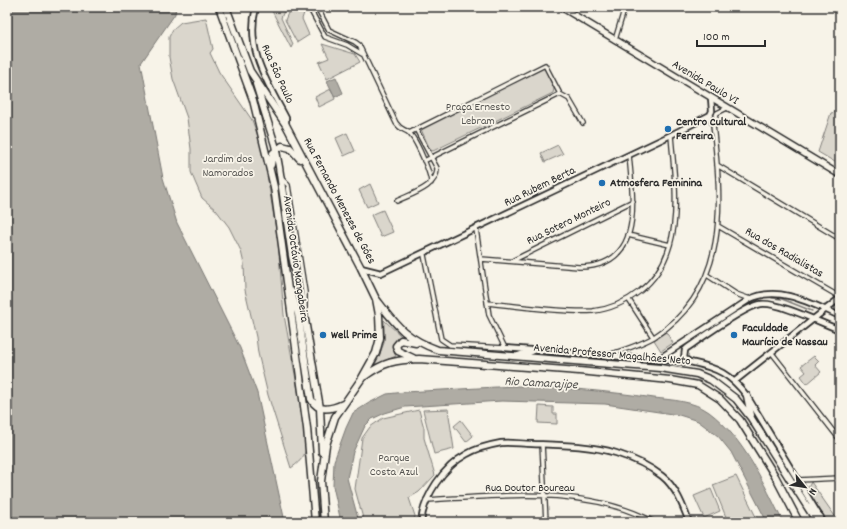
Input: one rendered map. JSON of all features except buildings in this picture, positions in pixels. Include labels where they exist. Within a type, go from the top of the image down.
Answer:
[{"type":"main road","name":"Avenida Octávio Mangabeira","points":[[219,7],[252,100],[270,167],[307,428],[315,522]]},
{"type":"main road","name":"Rua Fernando Menezes de Góes","points":[[226,7],[254,78],[286,125],[307,168],[362,268],[376,299],[381,325],[380,338],[375,356],[362,378]]},
{"type":"main road","name":"Avenida Paulo VI","points":[[561,7],[840,175]]},
{"type":"main road","name":"Avenida Octávio Mangabeira","points":[[254,78],[276,150],[292,256],[304,314],[320,408],[322,462],[321,481],[324,522]]},
{"type":"main road","points":[[270,167],[276,150],[284,146],[290,148],[307,168]]},
{"type":"main road","points":[[287,281],[298,314],[311,399],[320,408],[332,408],[343,404]]},
{"type":"main road","name":"Avenida Professor Magalhães Neto","points":[[376,299],[399,328],[420,343],[447,351],[660,368],[697,374],[711,380],[727,390],[744,407],[799,495],[820,520]]},
{"type":"main road","points":[[419,359],[401,353],[396,349],[396,346],[401,340],[420,343]]},
{"type":"main road","points":[[516,357],[532,351]]},
{"type":"main road","name":"Avenida Professor Magalhães Neto","points":[[362,378],[387,362],[419,359],[579,371],[670,380],[698,385],[720,399],[740,420],[775,476],[799,522]]},
{"type":"main road","name":"Avenida Octávio Mangabeira","points":[[322,462],[331,426],[343,404],[362,378]]},
{"type":"main road","points":[[747,396],[751,418]]},
{"type":"street","points":[[309,7],[323,34],[327,38],[347,45],[363,54]]},
{"type":"street","points":[[317,7],[326,26],[332,32],[357,43],[396,123],[400,129],[409,133],[424,161],[431,183]]},
{"type":"street","points":[[615,40],[625,7]]},
{"type":"street","name":"Rua São Paulo","points":[[257,8],[252,28],[253,46],[260,65],[286,118],[286,125]]},
{"type":"street","points":[[327,38],[332,32]]},
{"type":"street","points":[[409,133],[545,65],[560,94],[569,99],[583,123]]},
{"type":"street","points":[[424,161],[560,94]]},
{"type":"street","points":[[703,118],[710,115],[712,111],[711,98]]},
{"type":"street","points":[[606,356],[653,338],[683,312],[699,292],[707,275],[718,226],[718,165],[713,125],[717,113],[728,108]]},
{"type":"street","points":[[703,118],[708,118],[713,125]]},
{"type":"street","name":"Rua Rubem Berta","points":[[362,268],[381,274],[671,135],[703,118]]},
{"type":"street","points":[[397,201],[431,183],[437,172],[416,129]]},
{"type":"street","points":[[487,303],[584,311],[606,309],[629,300],[655,277],[664,262],[674,227],[676,208],[671,135]]},
{"type":"street","points":[[481,259],[579,266],[601,265],[616,256],[628,236],[633,201],[629,155]]},
{"type":"street","points":[[718,165],[840,239]]},
{"type":"street","name":"Rua Sotero Monteiro","points":[[513,261],[633,201]]},
{"type":"street","name":"Rua dos Radialistas","points":[[718,226],[840,298]]},
{"type":"street","points":[[476,229],[491,320],[505,348]]},
{"type":"street","points":[[628,236],[670,245]]},
{"type":"street","name":"Avenida Professor Magalhães Neto","points":[[424,254],[438,330],[441,339],[450,345],[690,362],[716,369],[736,381],[747,396],[798,480],[820,520]]},
{"type":"street","points":[[707,275],[736,294],[750,299]]},
{"type":"street","points":[[657,360],[750,299],[761,294],[779,293],[840,316]]},
{"type":"street","points":[[736,381],[840,298]]},
{"type":"street","points":[[629,300],[653,338]]},
{"type":"street","points":[[690,362],[684,358],[685,350],[687,348],[755,305],[773,305],[840,330]]},
{"type":"street","points":[[772,353],[840,440]]},
{"type":"street","points":[[421,522],[426,500],[444,474],[466,454],[484,447],[502,443],[596,448],[616,453],[651,468],[663,477],[674,490],[689,522]]},
{"type":"street","points":[[542,444],[546,522]]},
{"type":"street","points":[[798,480],[840,478]]},
{"type":"street","name":"Rua Doutor Boureau","points":[[426,500],[545,496],[571,497],[606,503],[624,508],[654,522]]},
{"type":"green space","points":[[270,7],[291,7],[284,11],[281,18],[293,44],[291,48]]},
{"type":"green space","points":[[301,7],[306,7],[302,19],[309,35],[298,42],[296,41],[285,20],[288,13]]},
{"type":"green space","name":"Jardim dos Namorados","points":[[206,18],[213,49],[210,53],[219,72],[252,120],[263,150],[278,242],[284,315],[307,439],[304,456],[291,468],[268,395],[258,353],[256,337],[245,290],[244,264],[241,251],[229,227],[216,210],[202,198],[191,172],[191,149],[187,118],[173,79],[169,57],[169,37],[173,29],[181,22]]},
{"type":"green space","points":[[322,44],[355,54],[360,62],[327,79],[319,62],[329,58]]},
{"type":"green space","name":"Praça Ernesto Lebram","points":[[544,67],[554,89],[553,93],[433,151],[430,150],[421,129]]},
{"type":"green space","points":[[331,89],[335,99],[319,107],[315,97]]},
{"type":"green space","points":[[840,111],[840,165],[818,152],[831,113]]},
{"type":"green space","points":[[347,133],[355,151],[344,156],[336,138]]},
{"type":"green space","points":[[558,145],[563,154],[545,162],[541,153]]},
{"type":"green space","points":[[370,184],[378,202],[367,207],[359,190]]},
{"type":"green space","points":[[383,210],[393,232],[381,237],[371,215]]},
{"type":"green space","points":[[384,320],[401,336],[393,345],[393,350],[396,356],[375,365],[384,343]]},
{"type":"green space","points":[[666,332],[673,343],[661,351],[654,340]]},
{"type":"green space","points":[[814,356],[819,361],[815,365],[821,372],[807,384],[801,376],[806,372],[801,366]]},
{"type":"green space","points":[[539,406],[553,407],[553,414],[557,414],[557,424],[538,423]]},
{"type":"green space","points":[[448,409],[454,449],[434,454],[423,410]]},
{"type":"green space","name":"Parque Costa Azul","points":[[419,410],[424,428],[424,438],[435,475],[419,492],[409,498],[415,516],[414,522],[364,522],[355,489],[362,438],[370,427],[383,418]]},
{"type":"green space","points":[[461,420],[473,436],[466,442],[454,426]]},
{"type":"green space","points":[[736,476],[757,519],[750,522],[728,522],[713,485]]},
{"type":"green space","points":[[811,482],[839,522],[828,522],[809,493],[808,488]]},
{"type":"green space","points":[[711,489],[720,511],[704,518],[694,496]]},
{"type":"shaded area","points":[[7,7],[176,7],[175,14],[141,63],[163,178],[177,223],[240,348],[257,393],[285,522],[7,522]]},
{"type":"shaded area","points":[[336,77],[343,93],[335,97],[327,81]]},
{"type":"shaded area","points":[[515,386],[567,388],[619,393],[690,403],[703,408],[733,435],[743,448],[752,462],[783,522],[767,522],[731,452],[718,436],[698,421],[679,415],[605,404],[502,401],[405,407],[372,419],[365,426],[353,452],[347,478],[359,522],[341,522],[333,486],[334,461],[353,413],[387,394]]},
{"type":"waterway","points":[[772,298],[782,299],[812,311]]},
{"type":"place","name":"Centro Cultural Ferreira","points":[[668,129]]},
{"type":"place","name":"Atmosfera Feminina","points":[[602,183]]},
{"type":"place","name":"Well Prime","points":[[323,335]]},
{"type":"place","name":"Faculdade Maurício de Nassau","points":[[734,335]]},
{"type":"water label","name":"Rio Camarajipe","points":[[541,384]]}]
